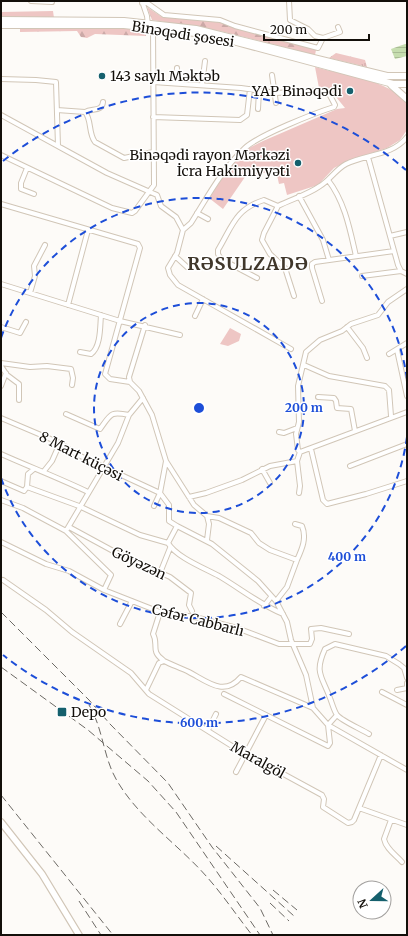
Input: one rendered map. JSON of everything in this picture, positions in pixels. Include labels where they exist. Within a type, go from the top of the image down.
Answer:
[{"type":"main road","name":"Binəqədi şosesi","points":[[1,20],[18,22],[103,20],[219,33],[387,76],[407,76]]},
{"type":"main road","name":"Binəqədi şosesi","points":[[1,25],[18,22]]},
{"type":"main road","name":"Binəqədi şosesi","points":[[151,26],[218,38],[397,85],[407,84]]},
{"type":"main road","points":[[386,82],[407,99]]},
{"type":"main road","points":[[1,822],[46,880],[79,935]]},
{"type":"street","points":[[31,1],[52,2]]},
{"type":"street","points":[[289,1],[290,20],[308,29],[316,36],[323,38],[340,32],[338,27]]},
{"type":"street","points":[[142,2],[147,3],[164,15],[220,20],[235,26],[313,48],[319,48],[323,38]]},
{"type":"street","points":[[1,155],[112,208],[132,213],[136,211],[154,185],[151,26],[142,2]]},
{"type":"street","points":[[202,85],[205,61]]},
{"type":"street","points":[[176,83],[177,68]]},
{"type":"street","points":[[272,75],[273,92],[276,103]]},
{"type":"street","points":[[1,79],[54,81],[57,84],[58,146]]},
{"type":"street","points":[[153,82],[273,92],[327,90],[336,105],[278,130],[246,147],[231,162],[189,226],[183,230],[175,256],[168,268],[174,282],[291,349]]},
{"type":"street","points":[[153,117],[240,120],[247,115],[250,89]]},
{"type":"street","points":[[258,109],[259,90]]},
{"type":"street","points":[[57,110],[85,112],[100,108],[103,102]]},
{"type":"street","points":[[85,112],[92,138],[95,142],[126,159],[140,154],[153,152]]},
{"type":"street","points":[[1,115],[107,173],[157,195],[161,206],[176,217],[183,230]]},
{"type":"street","points":[[294,296],[285,268],[270,254],[262,240],[278,206],[328,180],[341,167],[390,150],[401,144],[407,137]]},
{"type":"street","points":[[368,157],[401,271]]},
{"type":"street","points":[[27,168],[21,183],[21,189],[34,194]]},
{"type":"street","points":[[328,180],[339,196],[350,230],[356,256]]},
{"type":"street","points":[[299,196],[323,240],[330,260]]},
{"type":"street","points":[[257,278],[221,259],[218,254],[218,250],[237,215],[246,208],[264,200],[278,206]]},
{"type":"street","points":[[1,204],[138,244],[140,248],[105,374],[110,379],[130,382],[139,391],[154,421],[166,461],[194,505],[207,516],[219,518],[251,533],[259,543],[270,550],[297,560]]},
{"type":"street","points":[[197,213],[208,219]]},
{"type":"street","points":[[68,305],[88,230]]},
{"type":"street","points":[[390,236],[407,232]]},
{"type":"street","points":[[30,293],[35,276],[34,266],[45,245]]},
{"type":"street","points":[[322,301],[312,264],[394,251]]},
{"type":"street","points":[[175,256],[187,267]]},
{"type":"street","points":[[362,276],[401,271],[407,274]]},
{"type":"street","points":[[1,284],[120,321],[180,335]]},
{"type":"street","points":[[299,493],[300,486],[297,461],[300,452],[298,450],[298,386],[306,352],[312,345],[320,340],[342,331],[351,324],[378,315],[388,302],[407,289]]},
{"type":"street","points":[[195,316],[202,298]]},
{"type":"street","points":[[80,352],[91,354],[95,351],[101,328],[101,315]]},
{"type":"street","points":[[1,327],[20,333],[26,322]]},
{"type":"street","points":[[130,382],[129,377],[145,326]]},
{"type":"street","points":[[347,327],[363,348],[367,358]]},
{"type":"street","points":[[389,354],[407,344]]},
{"type":"street","points":[[397,350],[407,396]]},
{"type":"street","points":[[1,364],[6,374],[19,384],[19,400]]},
{"type":"street","points":[[1,364],[30,367],[47,366],[71,369],[73,378],[72,385]]},
{"type":"street","points":[[304,365],[329,376],[385,386],[389,390],[392,416]]},
{"type":"street","points":[[1,386],[6,374]]},
{"type":"street","points":[[318,397],[334,398],[337,408],[351,410],[355,431]]},
{"type":"street","points":[[67,529],[118,443],[129,415],[143,398]]},
{"type":"street","points":[[66,414],[100,429],[111,414],[116,412],[129,415]]},
{"type":"street","points":[[300,452],[311,449],[392,416],[407,412]]},
{"type":"street","name":"8 Mart küçəsi","points":[[1,418],[60,443],[76,454],[103,468],[160,493]]},
{"type":"street","points":[[279,432],[284,433],[298,428]]},
{"type":"street","points":[[44,471],[52,461],[60,443]]},
{"type":"street","points":[[350,466],[407,444]]},
{"type":"street","points":[[311,449],[323,500],[326,504],[366,494],[407,481]]},
{"type":"street","points":[[1,454],[44,471],[88,492]]},
{"type":"street","points":[[154,506],[160,493],[166,461]]},
{"type":"street","points":[[190,497],[242,480],[262,469],[297,461]]},
{"type":"street","points":[[28,487],[28,474],[34,468]]},
{"type":"street","points":[[262,469],[270,484]]},
{"type":"street","name":"Göyəzən","points":[[1,481],[24,491],[28,487],[80,506],[140,535],[168,543]]},
{"type":"street","points":[[160,493],[169,505],[169,521],[207,540],[258,581],[276,601],[284,614],[293,644],[306,675],[313,708]]},
{"type":"street","points":[[1,500],[23,508],[67,529],[111,575],[104,590]]},
{"type":"street","points":[[207,516],[209,524],[207,540]]},
{"type":"street","points":[[276,601],[288,587],[302,549],[305,534],[302,526],[295,524]]},
{"type":"street","points":[[177,526],[168,543],[170,548],[221,578],[264,606],[284,614]]},
{"type":"street","name":"Göyəzən","points":[[67,529],[170,578],[191,593],[189,605],[192,611]]},
{"type":"street","name":"Cəfər Cabbarlı","points":[[1,542],[46,564],[69,571],[104,590],[160,612],[195,617],[237,628],[279,644],[310,644],[312,639],[311,628],[321,628],[349,634]]},
{"type":"street","points":[[160,573],[170,548]]},
{"type":"street","name":"Maralgöl","points":[[3,580],[46,610],[72,632],[131,673],[148,694],[247,754],[322,795],[324,799],[323,807],[348,823],[354,820],[381,755]]},
{"type":"street","points":[[264,606],[271,597]]},
{"type":"street","points":[[120,624],[132,601]]},
{"type":"street","points":[[160,612],[153,634],[155,637],[155,649],[158,657],[164,661],[190,673],[208,684],[228,687],[235,684],[241,677],[313,708],[328,725],[407,770]]},
{"type":"street","points":[[369,734],[337,715],[328,692],[323,684],[319,669],[321,657],[325,648],[335,644],[386,656],[404,668],[407,678]]},
{"type":"street","points":[[146,690],[159,663],[164,661]]},
{"type":"street","points":[[397,690],[407,688],[407,683]]},
{"type":"street","points":[[382,692],[407,705]]},
{"type":"street","points":[[224,694],[328,746],[330,743],[328,725],[337,715]]},
{"type":"street","points":[[208,730],[216,714]]},
{"type":"street","points":[[236,772],[247,754],[266,714]]},
{"type":"street","points":[[359,808],[407,825]]},
{"type":"street","points":[[391,820],[384,842],[402,862]]},
{"type":"green space","points":[[147,7],[162,17],[217,21],[239,29],[316,50],[315,55],[220,31],[152,20]]},
{"type":"green space","points":[[53,11],[54,18],[1,18],[1,12]]},
{"type":"green space","points":[[20,27],[127,28],[145,30],[146,36],[95,34],[87,38],[81,37],[77,31],[20,32]]},
{"type":"green space","points":[[336,53],[365,60],[367,67],[329,58]]},
{"type":"green space","points":[[315,67],[364,79],[389,88],[407,102],[407,130],[400,140],[387,148],[348,161],[334,168],[318,185],[287,195],[284,183],[279,184],[277,175],[273,171],[245,177],[223,209],[209,198],[229,168],[247,149],[337,109],[345,108],[328,87],[319,88]]},
{"type":"green space","points":[[230,328],[241,334],[239,341],[228,346],[220,344]]},
{"type":"shaded area","points":[[407,44],[407,56],[395,59],[391,49]]},
{"type":"railway","points":[[1,612],[89,700],[110,724],[168,783],[212,847],[260,908],[273,935]]},
{"type":"railway","points":[[1,667],[88,730],[148,781],[176,812],[260,935]]},
{"type":"railway","points":[[89,705],[94,714],[108,761],[116,779],[125,793],[135,806],[207,877],[252,935]]},
{"type":"railway","points":[[1,795],[113,935]]},
{"type":"railway","points":[[216,846],[294,916]]},
{"type":"railway","points":[[273,890],[297,910]]},
{"type":"railway","points":[[79,901],[101,935]]},
{"type":"railway","points":[[270,903],[289,921]]},
{"type":"place","name":"143 saylı Məktəb","points":[[102,76]]},
{"type":"place","name":"YAP Binəqədi","points":[[350,91]]},
{"type":"place","name":"Binəqədi rayon Mərkəzi İcra Hakimiyyəti","points":[[298,163]]},
{"type":"place","name":"Depo","points":[[62,712]]},
{"type":"district","name":"RƏSULZADƏ","points":[[248,264]]}]
